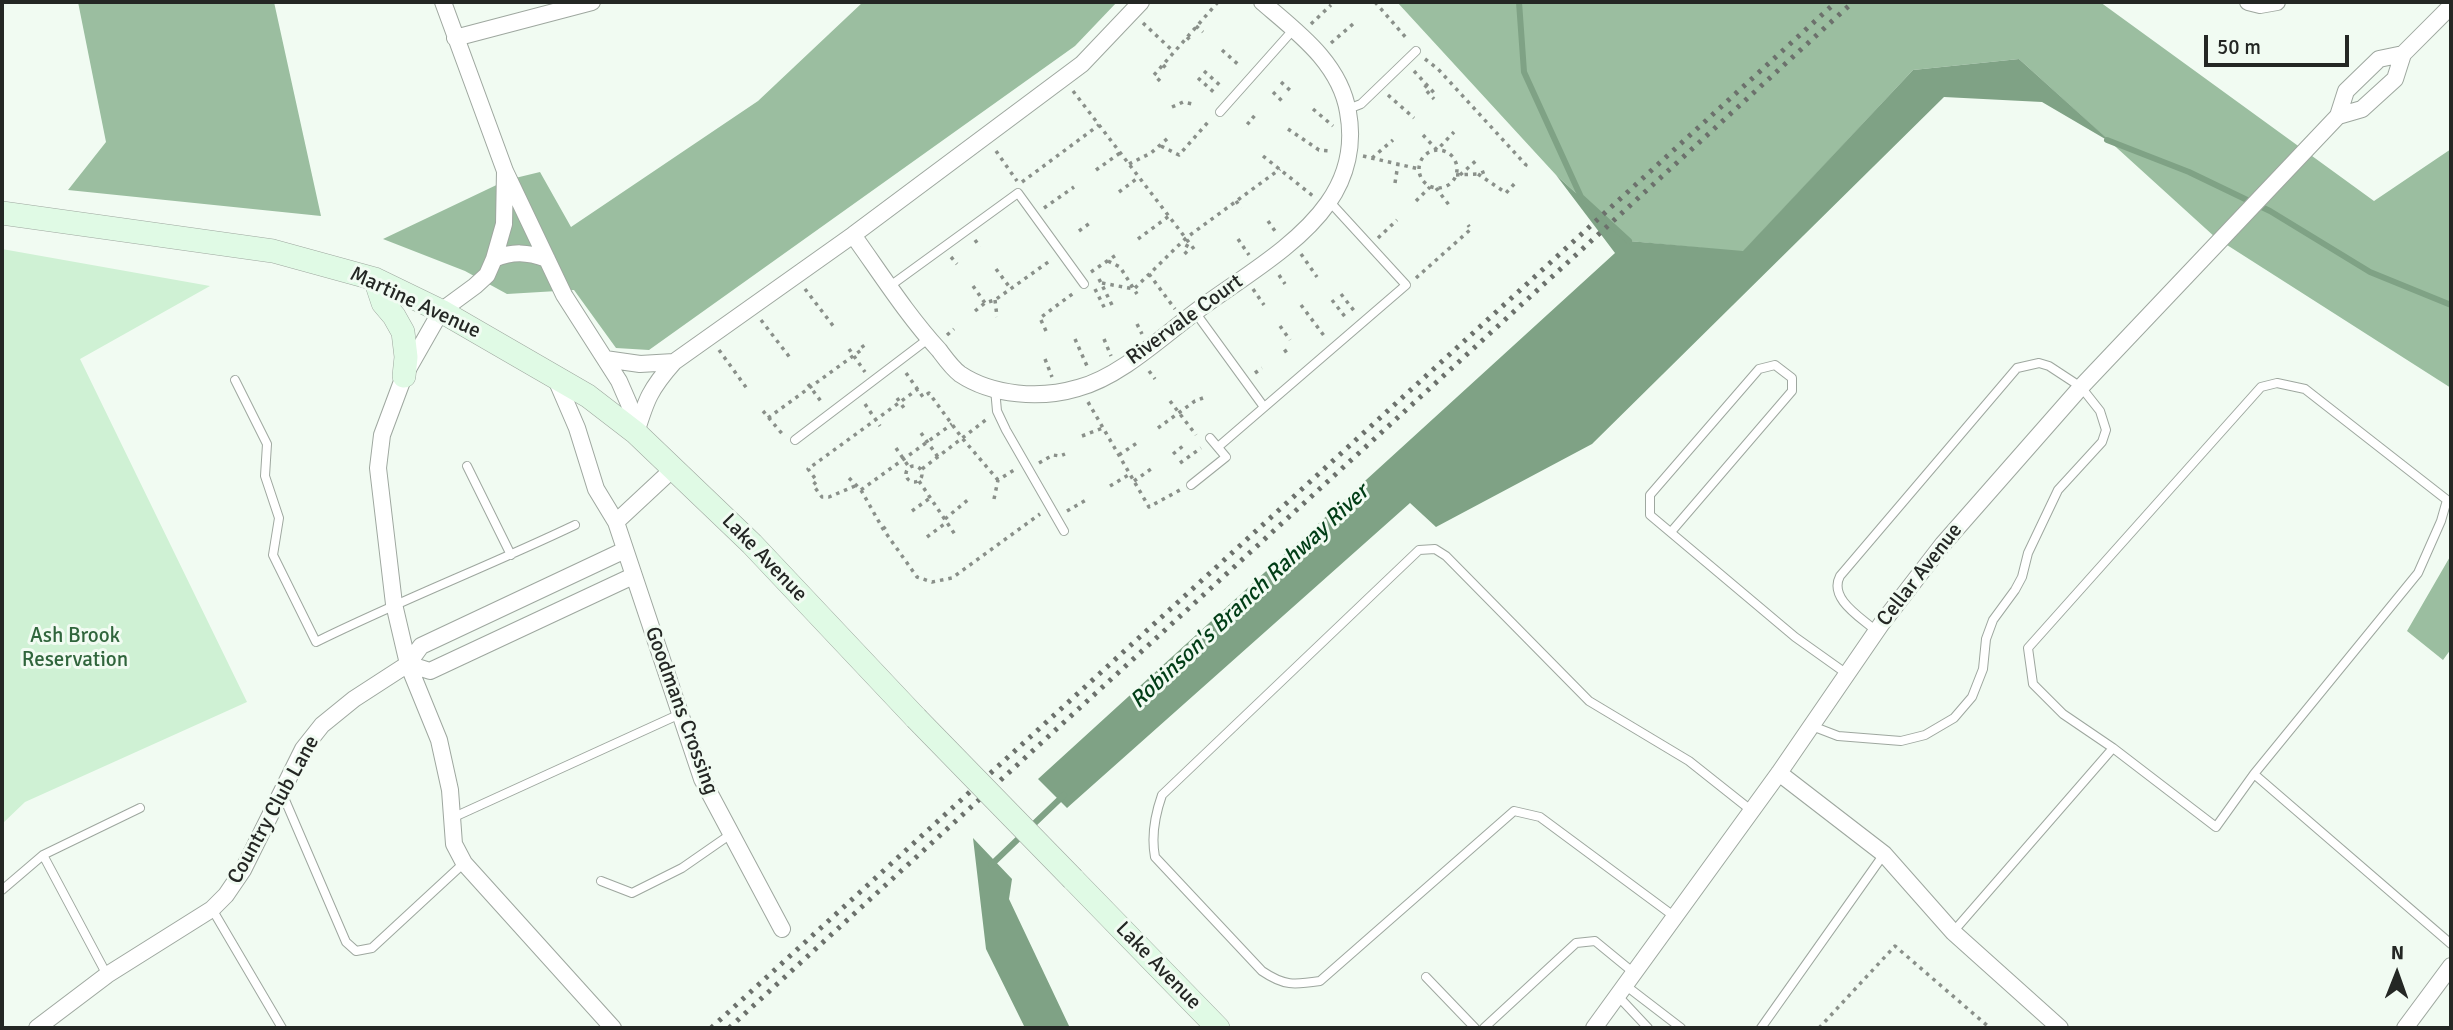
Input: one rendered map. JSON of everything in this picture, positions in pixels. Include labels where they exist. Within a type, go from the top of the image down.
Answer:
[{"type":"main road","name":"Martine Avenue","points":[[2,213],[273,251],[375,279],[441,311],[555,375],[598,403],[636,433]]},
{"type":"main road","points":[[375,279],[383,303],[403,331],[407,357],[404,376]]},
{"type":"main road","name":"Lake Avenue","points":[[636,433],[752,544],[916,718],[1218,1028]]},
{"type":"street","points":[[443,2],[505,171],[564,295],[624,392],[636,433]]},
{"type":"street","points":[[455,38],[592,2]]},
{"type":"street","name":"Rivervale Court","points":[[853,235],[929,339],[959,373],[995,389],[1026,394],[1058,393],[1087,385],[1124,364],[1292,241],[1327,203],[1340,183],[1351,138],[1348,109],[1341,88],[1332,69],[1318,53],[1262,2]]},
{"type":"street","points":[[2248,2],[2260,5],[2277,2]]},
{"type":"street","points":[[2338,116],[2362,109],[2395,79],[2403,54],[2445,6]]},
{"type":"street","points":[[636,433],[654,385],[674,362],[853,235],[1063,79],[1082,64],[1136,7]]},
{"type":"street","points":[[2338,116],[2346,91],[2379,59],[2403,54]]},
{"type":"street","name":"Cellar Avenue","points":[[1594,1028],[1779,773],[1876,631],[1943,544],[2081,387],[2338,116]]},
{"type":"street","points":[[505,171],[504,224],[487,275],[441,311],[404,376],[382,435],[378,468],[394,604],[408,664],[439,740],[450,790],[454,844],[464,863],[612,1028]]},
{"type":"street","points":[[494,259],[517,253],[547,259]]},
{"type":"street","points":[[605,359],[640,364],[674,362]]},
{"type":"street","name":"Goodmans Crossing","points":[[555,375],[577,428],[596,489],[616,522],[702,779],[782,929]]},
{"type":"street","points":[[616,522],[674,468]]},
{"type":"street","name":"Country Club Lane","points":[[37,1028],[107,975],[212,909],[226,895],[260,840],[303,749],[322,725],[354,699],[408,664],[421,646],[625,550]]},
{"type":"street","points":[[408,664],[430,671],[634,576]]},
{"type":"street","points":[[1779,773],[1884,854],[1953,932],[2060,1028]]},
{"type":"street","points":[[2405,1028],[2451,966]]},
{"type":"lane","points":[[1220,112],[1296,32]]},
{"type":"lane","points":[[1348,109],[1361,104],[1416,51]]},
{"type":"lane","points":[[890,286],[1018,193],[1061,253],[1086,282]]},
{"type":"lane","points":[[1191,485],[1226,457],[1214,442],[1264,407],[1406,285],[1327,203]]},
{"type":"lane","points":[[1189,317],[1264,407]]},
{"type":"lane","points":[[795,440],[929,339]]},
{"type":"lane","points":[[1811,726],[1838,736],[1900,741],[1925,735],[1954,718],[1972,696],[1983,669],[1986,639],[1993,620],[2022,577],[2028,553],[2058,490],[2102,442],[2106,430],[2101,411],[2081,387],[2049,366],[2039,363],[2017,368],[1840,576],[1837,580],[1843,602],[1876,631]]},
{"type":"lane","points":[[1671,533],[1792,391],[1793,378],[1776,365],[1759,369],[1650,495],[1650,515],[1671,533],[1795,637],[1847,674]]},
{"type":"lane","points":[[236,380],[267,444],[265,476],[279,518],[273,555],[316,642],[394,604],[575,525]]},
{"type":"lane","points":[[2277,383],[2305,389],[2447,500],[2441,521],[2418,573],[2254,774],[2216,827],[2113,748],[2063,714],[2033,684],[2028,648],[2261,387],[2277,383]]},
{"type":"lane","points":[[995,389],[997,411],[1064,531]]},
{"type":"lane","points":[[467,466],[511,555]]},
{"type":"lane","points":[[1675,916],[1539,817],[1514,811],[1320,981],[1293,985],[1275,980],[1262,971],[1155,857],[1153,845],[1157,810],[1162,795],[1419,550],[1435,549],[1446,556],[1590,701],[1689,761],[1752,811]]},
{"type":"lane","points":[[452,818],[680,714]]},
{"type":"lane","points":[[1953,932],[2113,748]]},
{"type":"lane","points":[[2254,774],[2451,944]]},
{"type":"lane","points":[[281,791],[346,942],[356,951],[372,948],[464,863]]},
{"type":"lane","points":[[2,890],[43,855],[140,808]]},
{"type":"lane","points":[[601,881],[632,893],[682,868],[731,834]]},
{"type":"lane","points":[[1762,1028],[1884,854]]},
{"type":"lane","points":[[43,855],[107,975]]},
{"type":"lane","points":[[212,909],[282,1028]]},
{"type":"lane","points":[[1484,1028],[1568,948],[1576,943],[1595,941],[1625,984],[1648,1028]]},
{"type":"lane","points":[[1426,977],[1475,1028]]},
{"type":"lane","points":[[1625,984],[1681,1028]]},
{"type":"path","points":[[1160,81],[1154,75],[1218,2]]},
{"type":"path","points":[[1376,2],[1416,51],[1438,69],[1526,165],[1524,167]]},
{"type":"path","points":[[1296,32],[1331,5]]},
{"type":"path","points":[[1136,7],[1174,52]]},
{"type":"path","points":[[1318,53],[1353,24]]},
{"type":"path","points":[[1196,26],[1203,32]]},
{"type":"path","points":[[1187,37],[1193,43]]},
{"type":"path","points":[[1222,50],[1252,77]]},
{"type":"path","points":[[1405,62],[1436,97]]},
{"type":"path","points":[[1163,65],[1169,71]]},
{"type":"path","points":[[1204,71],[1231,100]]},
{"type":"path","points":[[1198,78],[1231,100]]},
{"type":"path","points":[[1063,79],[1194,249]]},
{"type":"path","points":[[1281,82],[1293,93]]},
{"type":"path","points":[[1380,86],[1401,109],[1414,118]]},
{"type":"path","points":[[1273,92],[1284,103]]},
{"type":"path","points":[[1172,107],[1183,102],[1192,104]]},
{"type":"path","points":[[1252,116],[1258,121]]},
{"type":"path","points":[[1161,146],[1179,155],[1209,121]]},
{"type":"path","points":[[1247,122],[1253,127]]},
{"type":"path","points":[[996,151],[1019,184],[1099,125]]},
{"type":"path","points":[[1288,129],[1319,150],[1372,158],[1419,170]]},
{"type":"path","points":[[1454,132],[1437,150],[1424,156],[1419,170],[1421,179],[1430,187],[1448,186],[1479,158]]},
{"type":"path","points":[[1423,135],[1437,150],[1452,157],[1458,175]]},
{"type":"path","points":[[1129,164],[1161,146],[1168,138]]},
{"type":"path","points":[[1372,158],[1394,140]]},
{"type":"path","points":[[1096,170],[1120,153]]},
{"type":"path","points":[[1263,156],[1327,203]]},
{"type":"path","points":[[1395,183],[1398,164]]},
{"type":"path","points":[[1135,291],[1149,274],[1187,240],[1280,169]]},
{"type":"path","points":[[1458,175],[1478,174],[1489,170]]},
{"type":"path","points":[[1478,174],[1506,193],[1517,182],[1515,181]]},
{"type":"path","points":[[1119,192],[1139,177]]},
{"type":"path","points":[[1034,216],[1073,187]]},
{"type":"path","points":[[1416,201],[1430,187]]},
{"type":"path","points":[[1436,188],[1449,205]]},
{"type":"path","points":[[1236,201],[1241,208]]},
{"type":"path","points":[[1138,239],[1169,216]]},
{"type":"path","points":[[1370,245],[1396,220]]},
{"type":"path","points":[[1079,231],[1090,223]]},
{"type":"path","points":[[1406,285],[1471,229],[1468,225]]},
{"type":"path","points":[[1186,254],[1184,251],[1187,240]]},
{"type":"path","points":[[1292,241],[1317,277]]},
{"type":"path","points":[[975,311],[1061,253]]},
{"type":"path","points":[[1046,331],[1040,317],[1116,255]]},
{"type":"path","points":[[1108,261],[1121,266],[1135,291]]},
{"type":"path","points":[[996,269],[1011,289]]},
{"type":"path","points":[[1149,274],[1189,317]]},
{"type":"path","points":[[796,276],[834,327]]},
{"type":"path","points":[[1112,305],[1100,281],[1135,291]]},
{"type":"path","points":[[1086,282],[1105,309]]},
{"type":"path","points":[[973,286],[985,303]]},
{"type":"path","points":[[1342,294],[1363,322]]},
{"type":"path","points":[[995,300],[997,317]]},
{"type":"path","points":[[1332,300],[1354,329]]},
{"type":"path","points":[[1301,305],[1333,347]]},
{"type":"path","points":[[752,307],[791,359]]},
{"type":"path","points":[[1048,312],[1051,320]]},
{"type":"path","points":[[1280,326],[1290,340]]},
{"type":"path","points":[[709,337],[748,390]]},
{"type":"path","points":[[1075,339],[1087,385],[1103,428],[1149,507],[1169,494],[1191,485]]},
{"type":"path","points":[[768,418],[864,348],[859,341]]},
{"type":"path","points":[[1284,352],[1290,348]]},
{"type":"path","points":[[849,349],[873,382]]},
{"type":"path","points":[[899,362],[923,397],[929,393],[962,438],[998,480]]},
{"type":"path","points":[[809,386],[830,414]]},
{"type":"path","points":[[855,486],[828,498],[822,497],[813,485],[817,481],[808,469],[898,400],[918,389]]},
{"type":"path","points":[[857,394],[880,426]]},
{"type":"path","points":[[1158,428],[1203,398]]},
{"type":"path","points":[[898,400],[906,411]]},
{"type":"path","points":[[1170,401],[1198,438]]},
{"type":"path","points":[[763,411],[781,435],[795,440]]},
{"type":"path","points":[[919,481],[922,470],[997,411]]},
{"type":"path","points":[[861,490],[952,424]]},
{"type":"path","points":[[1082,436],[1103,428]]},
{"type":"path","points":[[921,433],[938,457]]},
{"type":"path","points":[[1180,463],[1214,442]]},
{"type":"path","points":[[1119,455],[1137,443]]},
{"type":"path","points":[[1173,454],[1183,446],[1185,448]]},
{"type":"path","points":[[896,448],[909,467]]},
{"type":"path","points":[[998,480],[1053,455],[1065,454]]},
{"type":"path","points":[[919,481],[911,482],[907,479],[906,471],[914,465],[922,470]]},
{"type":"path","points":[[1134,481],[1151,469]]},
{"type":"path","points":[[1110,486],[1130,474]]},
{"type":"path","points":[[849,478],[861,490],[883,529],[917,577],[932,582],[952,578],[973,559],[1051,508]]},
{"type":"path","points":[[994,499],[998,480]]},
{"type":"path","points":[[919,481],[956,536]]},
{"type":"path","points":[[912,511],[930,498]]},
{"type":"path","points":[[926,537],[970,498]]},
{"type":"path","points":[[1056,517],[1086,500]]},
{"type":"path","points":[[883,529],[889,524]]},
{"type":"path","points":[[1819,1028],[1895,946],[1990,1028]]},
{"type":"green space","name":"Ash Brook Reservation","points":[[2,249],[210,286],[80,359],[247,702],[25,802],[2,824]]},
{"type":"shaded area","points":[[78,2],[274,2],[321,216],[68,190],[106,142]]},
{"type":"shaded area","points":[[863,2],[1117,2],[1075,46],[649,350],[616,348],[574,290],[507,294],[465,271],[383,239],[507,180],[540,172],[571,227],[758,101]]},
{"type":"shaded area","points":[[1397,2],[2100,2],[2374,201],[2451,149],[2451,388],[2216,238],[2019,59],[1913,70],[1743,252],[1629,241],[1556,175]]},
{"type":"shaded area","points":[[2451,555],[2451,649],[2443,660],[2407,631]]},
{"type":"water","points":[[2019,59],[2112,143],[2042,102],[1944,97],[1592,444],[1436,527],[1410,503],[1067,808],[1038,779],[1615,253],[1556,175],[1629,241],[1743,251],[1913,70]]},
{"type":"water","points":[[973,838],[1012,879],[1009,899],[1070,1028],[1025,1028],[986,949]]},
{"type":"waterway","points":[[1519,2],[1524,72],[1581,197],[1629,241]]},
{"type":"waterway","name":"Robinson's Branch Rahway River","points":[[2107,140],[2189,172],[2270,211],[2370,272],[2451,305]]},
{"type":"waterway","name":"Robinson's Branch Rahway River","points":[[991,865],[1064,795]]},
{"type":"railway","points":[[711,1028],[1836,2]]},
{"type":"railway","points":[[729,1028],[1853,2]]}]
